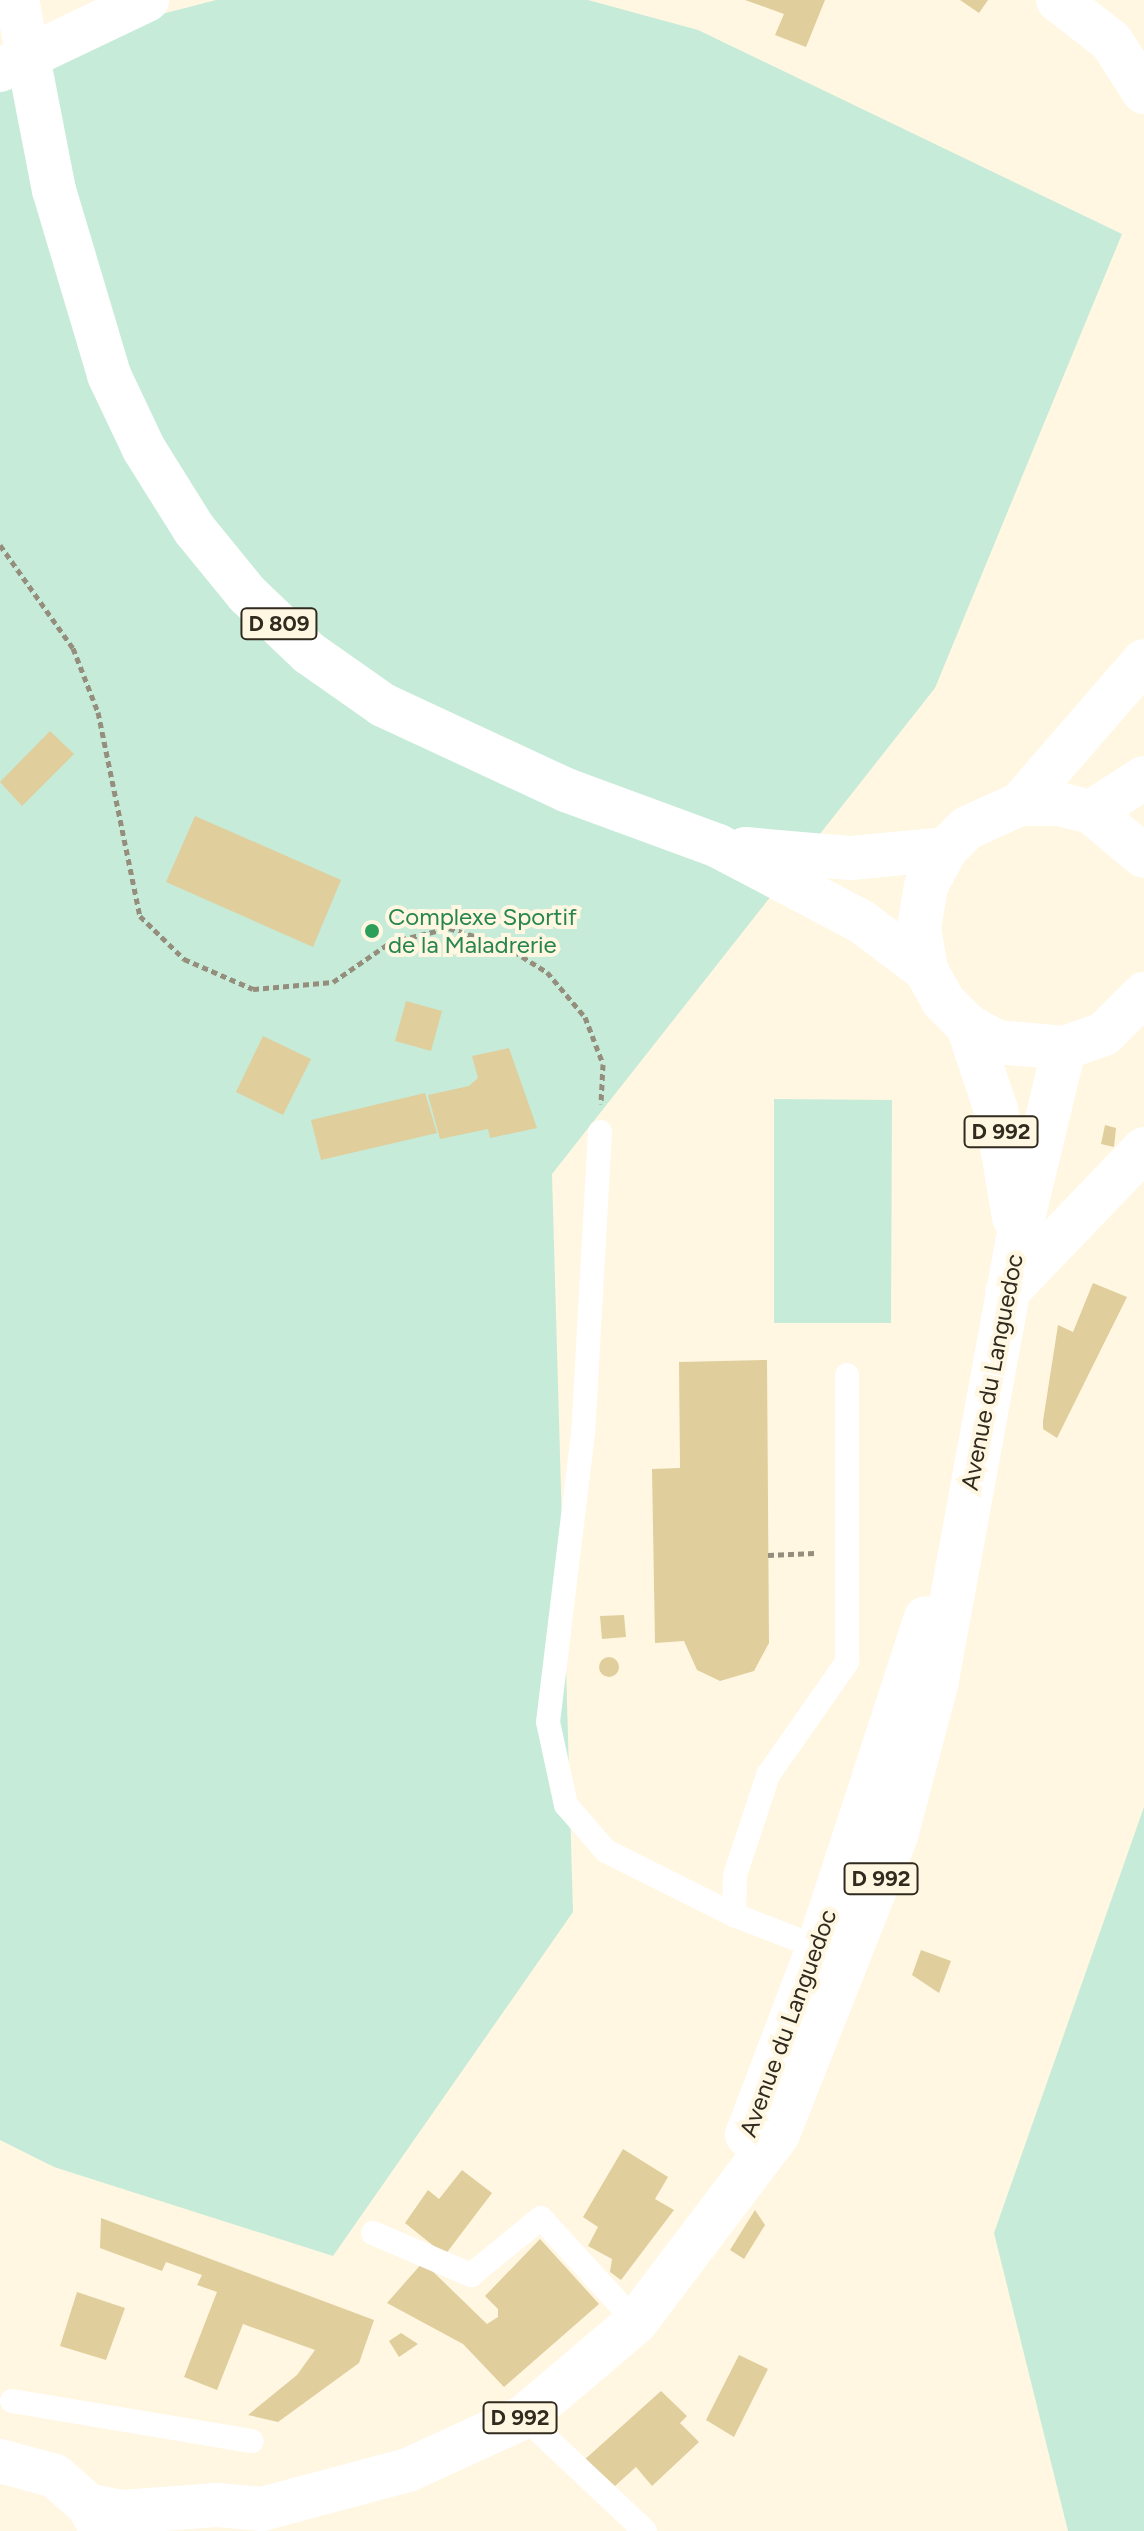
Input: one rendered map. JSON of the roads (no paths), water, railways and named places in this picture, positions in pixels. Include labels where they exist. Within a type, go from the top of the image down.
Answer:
[{"type":"main road","name":"D 809","points":[[17,0],[54,190],[109,375],[144,449],[194,529],[247,594],[309,653],[383,705],[553,785],[718,846],[862,922],[926,970]]},
{"type":"main road","points":[[0,70],[147,0]]},
{"type":"main road","points":[[1058,0],[1111,41],[1144,92]]},
{"type":"main road","points":[[1144,661],[1078,732],[1020,804],[967,828],[946,849],[926,886],[921,914],[926,970],[943,1001],[968,1026],[1030,1050],[1064,1048],[1104,1034],[1144,994]]},
{"type":"main road","points":[[1078,732],[1085,810]]},
{"type":"main road","points":[[1085,810],[1144,778]]},
{"type":"main road","points":[[1020,804],[1085,810],[1144,856]]},
{"type":"main road","name":"D 809","points":[[718,846],[851,858],[946,849]]},
{"type":"main road","name":"Avenue du Languedoc","points":[[968,1026],[996,1110],[1017,1243]]},
{"type":"main road","name":"Avenue du Languedoc","points":[[95,2518],[122,2512],[217,2505],[248,2520],[408,2470],[524,2417],[636,2322],[712,2224],[835,1954],[966,1502],[1017,1243],[1064,1048]]},
{"type":"main road","points":[[1007,1292],[1144,1149]]},
{"type":"main road","points":[[0,2461],[55,2476],[95,2518]]},
{"type":"lane","points":[[600,1132],[583,1433],[548,1722],[566,1805],[606,1851],[734,1915],[835,1954]]},
{"type":"lane","points":[[734,1915],[735,1875],[768,1775],[847,1662],[847,1375]]},
{"type":"lane","points":[[373,2233],[471,2275],[541,2218],[636,2322]]},
{"type":"lane","points":[[12,2401],[252,2441]]},
{"type":"lane","points":[[524,2417],[645,2531]]},
{"type":"place","name":"Complexe Sportif de la Maladrerie","points":[[372,931]]}]
